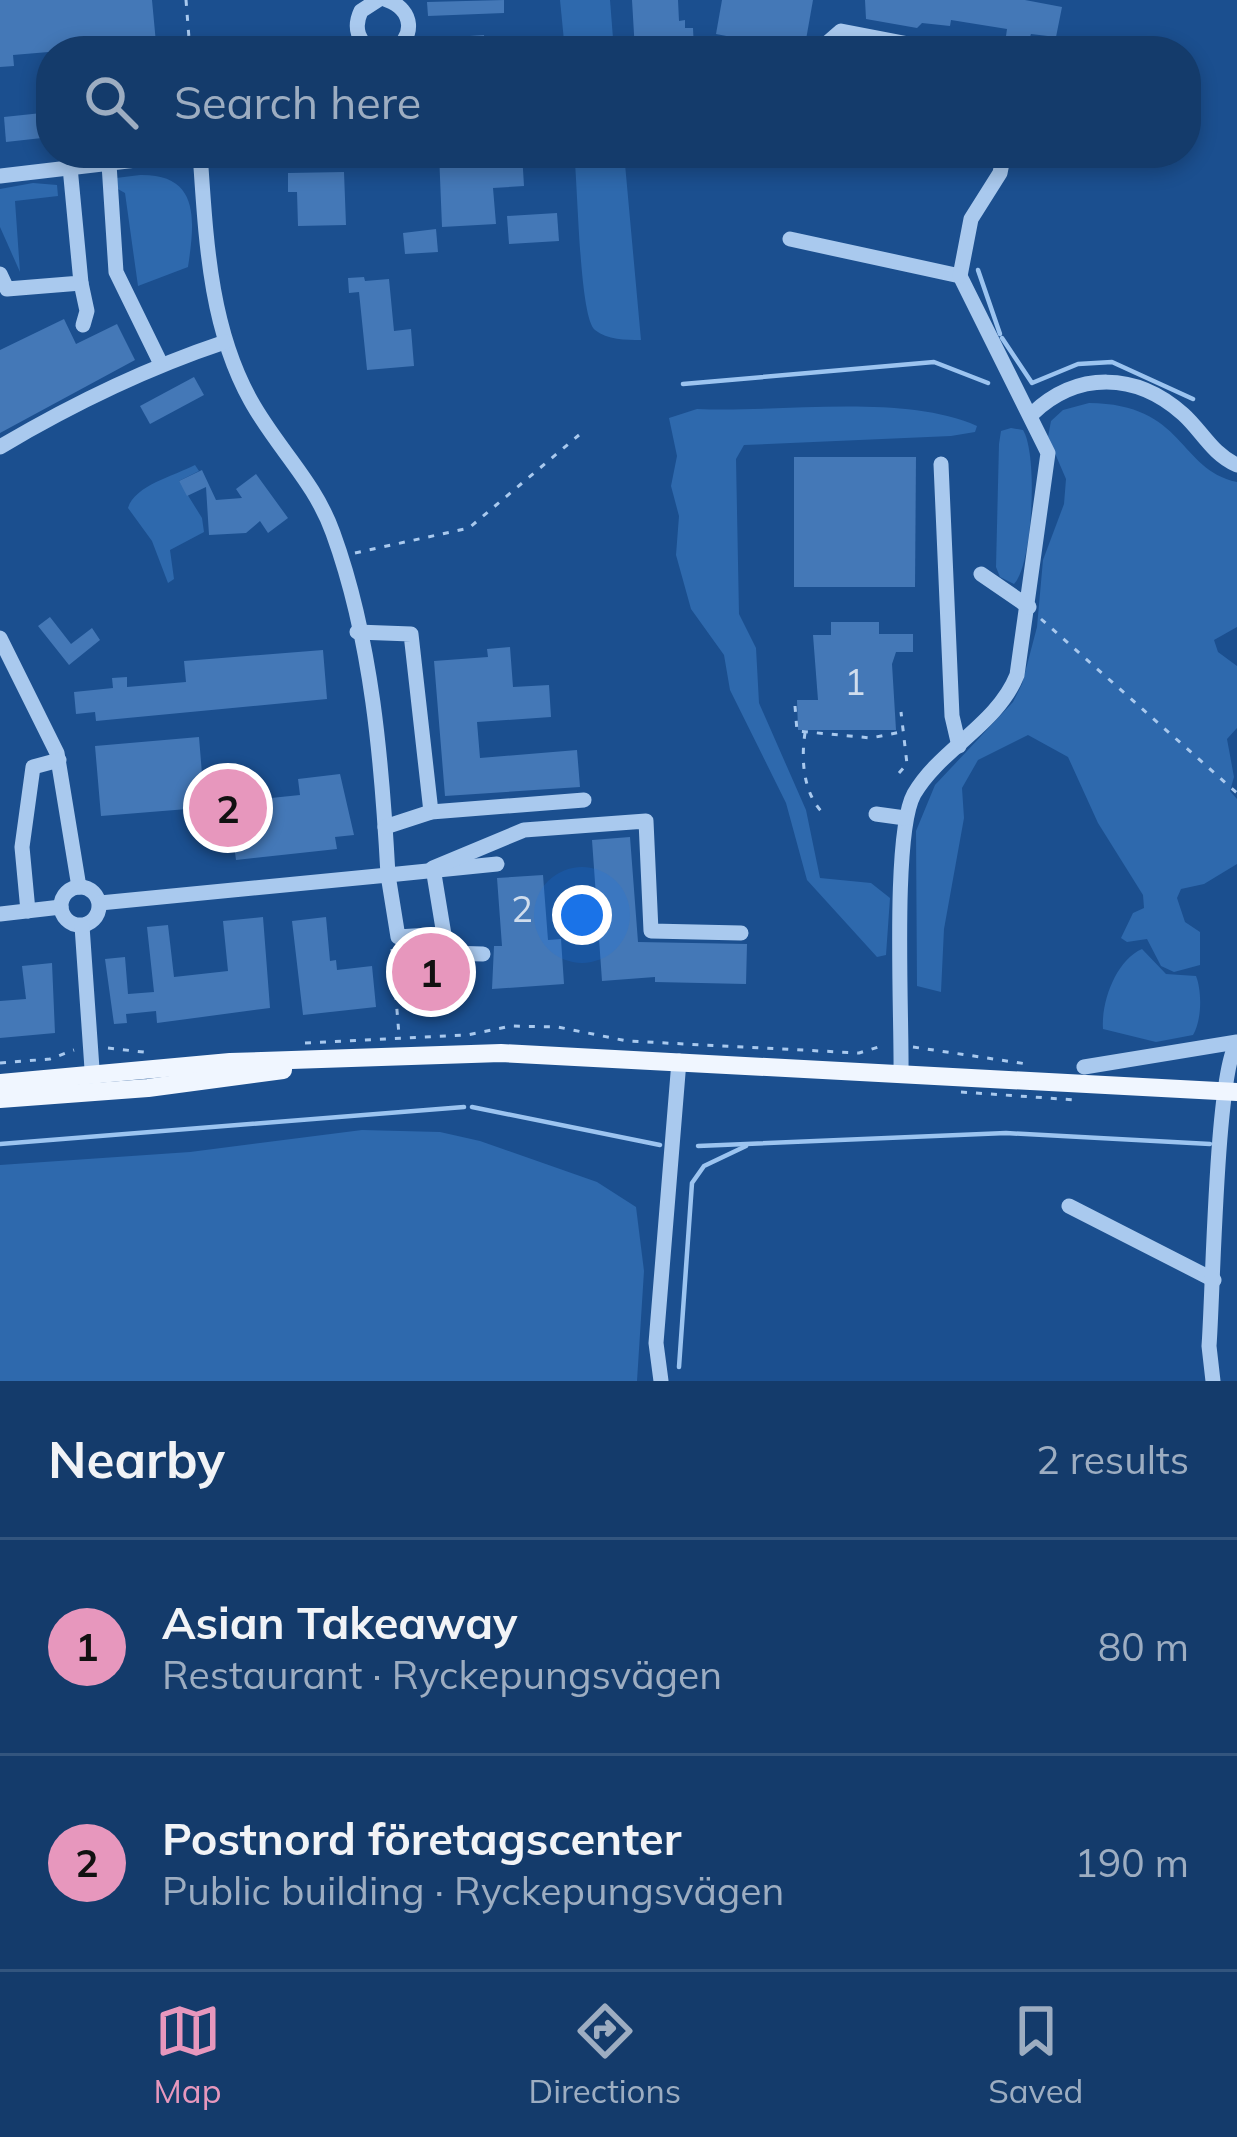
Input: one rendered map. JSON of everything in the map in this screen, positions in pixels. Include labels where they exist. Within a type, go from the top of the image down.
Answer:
[{"type":"main road","points":[[0,1100],[93,1083],[394,1046],[1231,1092]]},
{"type":"main road","points":[[0,1083],[93,1083]]},
{"type":"street","points":[[359,36],[356,27],[361,11],[383,0],[404,10],[409,25],[406,36]]},
{"type":"street","points":[[835,36],[841,31],[867,36]]},
{"type":"street","points":[[0,176],[62,168]]},
{"type":"street","points":[[70,168],[87,311],[83,325]]},
{"type":"street","points":[[109,168],[116,272],[160,362]]},
{"type":"street","points":[[199,168],[206,239],[225,343],[249,398],[320,500],[340,556],[376,728],[398,937],[444,934]]},
{"type":"street","points":[[901,1073],[905,818],[917,789],[1009,696],[1029,607],[1048,453],[960,276],[971,218],[1001,168]]},
{"type":"street","points":[[790,239],[960,276]]},
{"type":"street","points":[[2,285],[81,283]]},
{"type":"street","points":[[0,447],[83,397],[160,362],[225,343]]},
{"type":"street","points":[[1032,414],[1075,383],[1117,382],[1168,402],[1221,456],[1237,465]]},
{"type":"street","points":[[941,464],[952,716],[959,746]]},
{"type":"street","points":[[981,574],[1029,607]]},
{"type":"street","points":[[357,632],[411,634],[431,812]]},
{"type":"street","points":[[0,638],[59,760],[79,886]]},
{"type":"street","points":[[28,911],[22,847],[33,767],[59,760]]},
{"type":"street","points":[[385,827],[431,812],[584,800]]},
{"type":"street","points":[[876,814],[905,818]]},
{"type":"street","points":[[434,868],[524,830],[646,821],[651,931],[741,933]]},
{"type":"street","points":[[100,903],[497,864]]},
{"type":"street","points":[[434,868],[447,953],[483,954]]},
{"type":"street","points":[[79,886],[93,891],[100,903],[98,916],[82,926]]},
{"type":"street","points":[[79,886],[64,896],[61,908],[66,920],[82,926]]},
{"type":"street","points":[[0,914],[61,908]]},
{"type":"street","points":[[82,926],[93,1083]]},
{"type":"street","points":[[1084,1067],[1237,1042],[1214,1280],[1213,1381]]},
{"type":"street","points":[[661,1381],[656,1343],[679,1061]]},
{"type":"street","points":[[1070,1206],[1214,1280]]},
{"type":"path","points":[[186,0],[189,36]]},
{"type":"path","points":[[340,556],[469,528],[579,434]]},
{"type":"path","points":[[1029,607],[1237,793]]},
{"type":"path","points":[[795,706],[796,729],[871,738],[901,732]]},
{"type":"path","points":[[899,773],[908,764],[901,712]]},
{"type":"path","points":[[806,731],[802,757],[810,773],[808,790],[822,812]]},
{"type":"path","points":[[394,1046],[392,951],[398,937]]},
{"type":"path","points":[[0,1063],[78,1050]]},
{"type":"shaded area","points":[[560,0],[610,0],[613,36],[564,36]]},
{"type":"shaded area","points":[[575,168],[625,168],[641,340],[605,336],[595,330],[582,276]]},
{"type":"shaded area","points":[[140,175],[174,182],[183,191],[192,233],[188,267],[138,286],[125,193],[116,188],[116,178]]},
{"type":"shaded area","points":[[33,183],[57,185],[58,196],[15,201],[20,272],[0,227],[0,189]]},
{"type":"shaded area","points":[[1089,403],[1145,414],[1163,425],[1202,464],[1237,482],[1237,627],[1214,640],[1218,652],[1237,666],[1237,728],[1227,739],[1234,777],[1230,791],[1237,799],[1237,864],[1204,884],[1181,889],[1177,898],[1185,922],[1200,932],[1200,965],[1174,972],[1161,966],[1147,939],[1127,942],[1121,938],[1133,913],[1144,908],[1143,895],[1098,823],[1068,757],[1028,735],[978,760],[962,788],[964,818],[944,929],[941,992],[917,986],[916,831],[935,785],[1013,702],[1022,684],[1037,627],[1043,560],[1064,504],[1066,479],[1048,437],[1051,421],[1063,410]]},
{"type":"shaded area","points":[[877,407],[947,416],[977,426],[975,432],[951,436],[744,445],[736,459],[739,614],[756,648],[759,703],[806,810],[820,878],[871,883],[890,898],[886,955],[877,957],[807,880],[786,803],[730,690],[724,655],[691,609],[676,555],[679,516],[671,486],[677,456],[669,418],[697,409]]},
{"type":"shaded area","points":[[1023,430],[1028,443],[1032,484],[1026,555],[1014,584],[1000,577],[996,567],[999,444],[1001,431]]},
{"type":"shaded area","points":[[195,465],[199,471],[179,481],[202,518],[204,532],[170,550],[174,579],[168,583],[152,541],[128,508],[147,487]]},
{"type":"shaded area","points":[[1142,949],[1166,974],[1196,976],[1200,1005],[1193,1035],[1156,1042],[1103,1029],[1112,983],[1125,962]]},
{"type":"shaded area","points":[[362,1130],[440,1132],[480,1141],[597,1182],[636,1207],[644,1271],[637,1381],[0,1381],[0,1165],[190,1152]]},
{"type":"building","points":[[0,0],[152,0],[155,36],[36,36],[36,53],[13,55],[14,66],[0,67]]},
{"type":"building","points":[[504,0],[504,13],[428,16],[427,2]]},
{"type":"building","points":[[632,0],[678,0],[679,21],[693,28],[693,36],[634,36]]},
{"type":"building","points":[[722,0],[813,0],[807,36],[716,34]]},
{"type":"building","points":[[865,0],[1025,0],[1062,7],[1056,36],[1006,36],[1007,29],[951,20],[950,26],[922,23],[917,28],[866,19]]},
{"type":"building","points":[[36,114],[36,139],[6,142],[4,117]]},
{"type":"building","points":[[440,168],[523,168],[524,186],[493,188],[496,224],[442,227]]},
{"type":"building","points":[[344,172],[346,225],[298,226],[297,192],[288,192],[288,173]]},
{"type":"building","points":[[557,213],[559,241],[509,244],[507,216]]},
{"type":"building","points":[[436,229],[438,252],[405,254],[403,233]]},
{"type":"building","points":[[364,277],[365,281],[389,279],[394,331],[411,329],[414,366],[367,370],[359,292],[349,293],[348,278]]},
{"type":"building","points":[[64,319],[76,344],[117,324],[135,360],[0,433],[0,350]]},
{"type":"building","points":[[194,377],[204,395],[150,424],[140,406]]},
{"type":"building","points":[[794,457],[916,457],[915,587],[794,587]]},
{"type":"building","points":[[202,470],[216,500],[242,498],[236,489],[256,474],[288,518],[268,533],[260,521],[246,533],[209,535],[206,487],[187,496],[179,481]]},
{"type":"building","points":[[50,617],[71,644],[92,628],[100,640],[69,665],[38,626]]},
{"type":"building","points":[[831,622],[879,622],[879,634],[913,634],[913,652],[896,652],[892,664],[896,730],[798,730],[797,700],[818,700],[813,635],[831,635]]},
{"type":"building","points":[[510,647],[513,687],[549,685],[551,717],[477,722],[480,758],[577,750],[580,787],[445,796],[434,661],[488,657],[487,649]]},
{"type":"building","points":[[323,650],[327,699],[96,721],[95,712],[76,714],[74,692],[113,688],[112,678],[127,677],[127,687],[186,682],[184,661]]},
{"type":"building","points":[[199,737],[202,774],[229,771],[233,802],[300,795],[298,779],[340,774],[354,835],[335,837],[337,849],[236,860],[230,814],[213,816],[212,807],[101,816],[95,746]]},
{"type":"building","points":[[630,837],[638,942],[747,944],[746,984],[655,982],[655,977],[602,981],[592,840]]},
{"type":"building","points":[[543,875],[548,940],[561,939],[564,984],[492,989],[494,946],[502,946],[497,878]]},
{"type":"building","points":[[263,917],[270,1008],[157,1023],[156,1011],[126,1014],[127,1023],[114,1024],[105,959],[125,957],[128,994],[154,992],[147,927],[168,925],[174,977],[228,971],[223,921]]},
{"type":"building","points":[[326,917],[330,961],[336,960],[337,970],[372,966],[376,1007],[303,1015],[292,921]]},
{"type":"building","points":[[52,963],[55,1033],[0,1038],[0,1001],[26,999],[22,966]]},
{"type":"waterway","points":[[978,270],[1000,334]]},
{"type":"waterway","points":[[1002,338],[1032,383],[1078,364],[1112,362],[1193,399]]},
{"type":"waterway","points":[[683,384],[934,362],[988,383]]},
{"type":"waterway","points":[[0,1144],[464,1107]]},
{"type":"waterway","points":[[472,1107],[660,1145]]},
{"type":"waterway","points":[[698,1146],[1006,1133],[1210,1144]]},
{"type":"waterway","points":[[679,1367],[692,1183],[704,1166],[746,1146]]},
{"type":"place","name":"Postnord företagscenter","points":[[228,808]]},
{"type":"place","name":"Asian Takeaway","points":[[431,972]]}]
